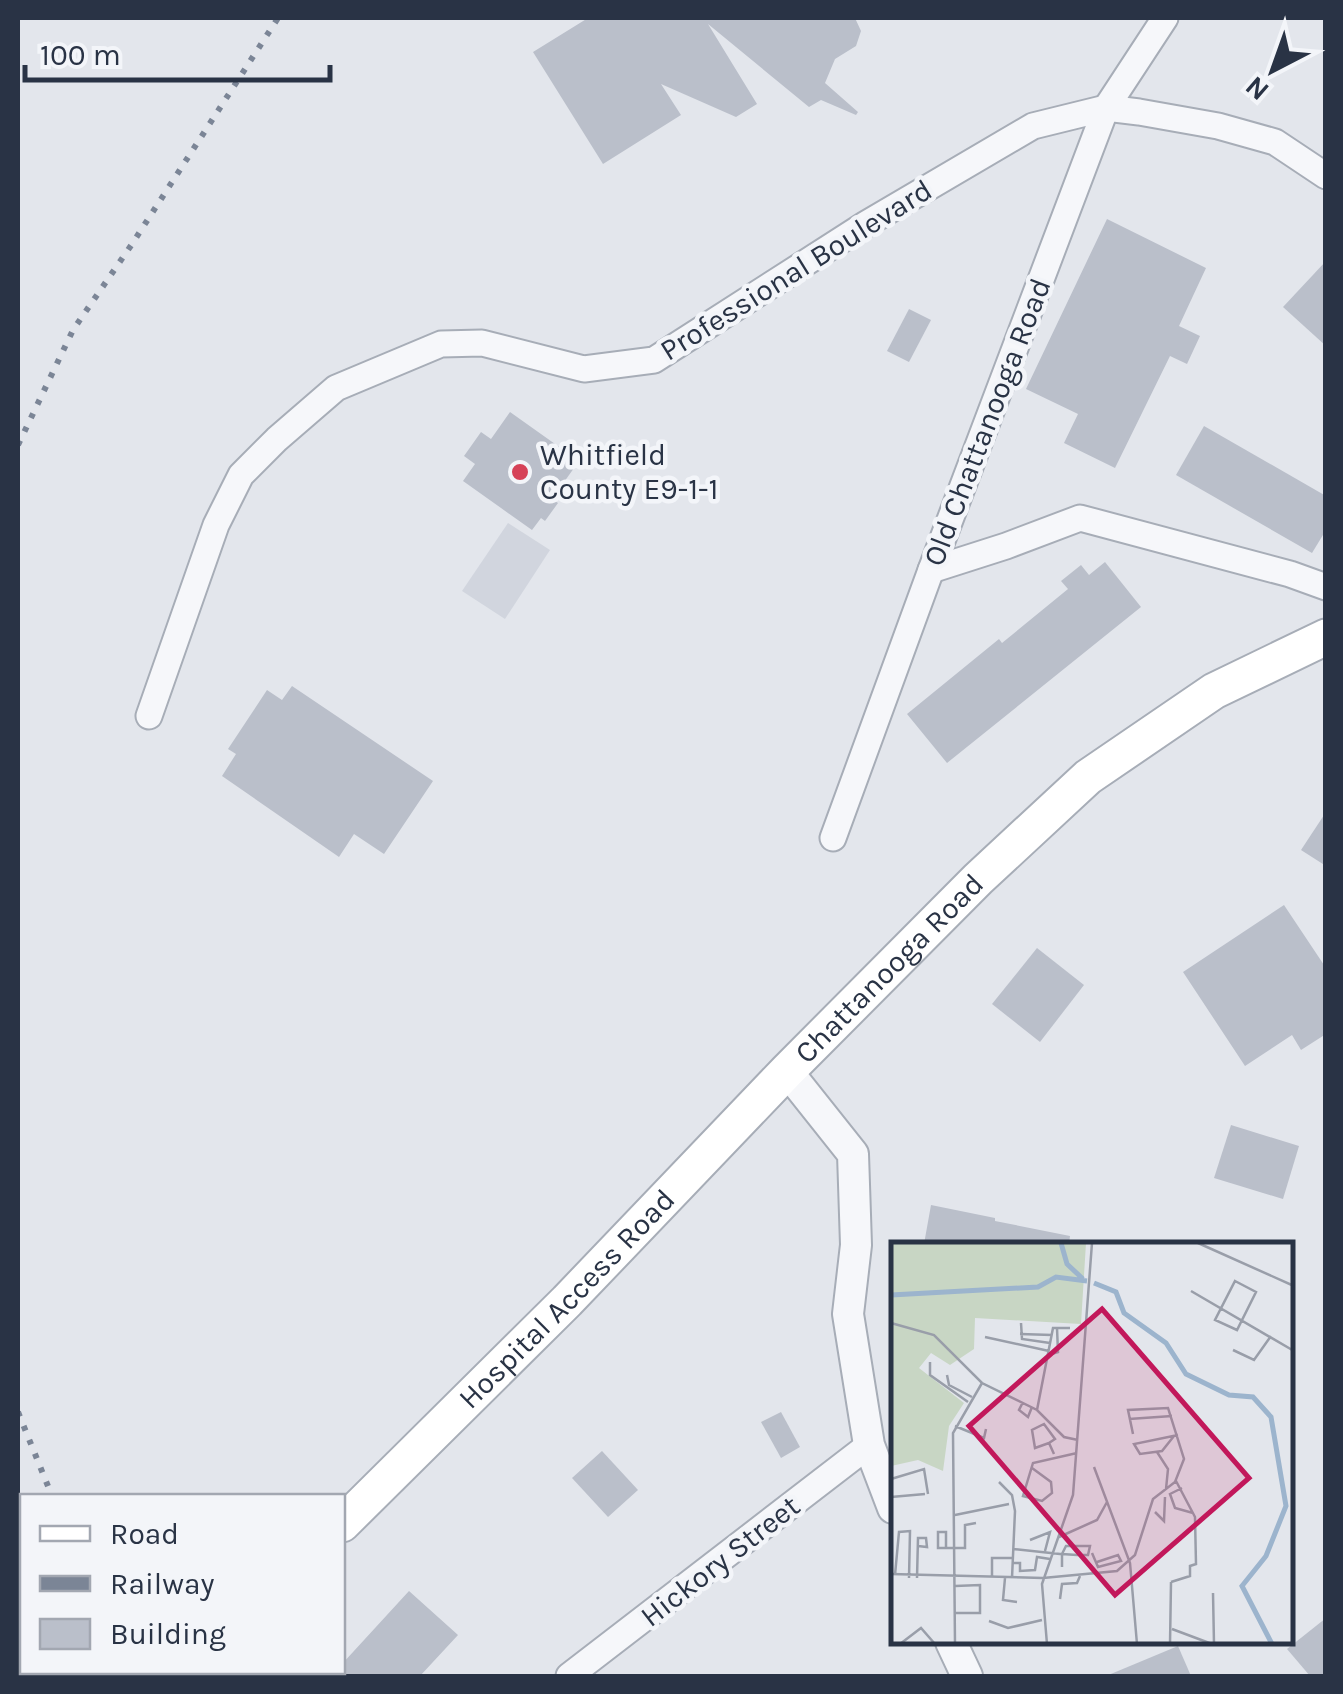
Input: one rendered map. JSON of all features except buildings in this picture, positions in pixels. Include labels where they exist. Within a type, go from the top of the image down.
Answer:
[{"type":"main road","name":"Chattanooga Road","points":[[787,1070],[978,880],[1088,778],[1214,691],[1326,637]]},
{"type":"main road","name":"Hospital Access Road","points":[[345,1521],[568,1301],[787,1070]]},
{"type":"street","name":"Old Chattanooga Road","points":[[834,838],[1106,108],[1165,18]]},
{"type":"street","name":"Professional Boulevard","points":[[149,716],[216,524],[242,475],[336,388],[441,344],[482,344],[584,369],[654,360],[849,235],[1033,126],[1106,108],[1218,126],[1275,142],[1326,176]]},
{"type":"street","points":[[931,570],[1080,518],[1326,587]]},
{"type":"street","name":"Chattanooga Road","points":[[787,1070],[853,1154],[856,1245],[848,1314],[869,1445],[891,1503]]},
{"type":"street","name":"Hickory Street","points":[[569,1676],[869,1445]]},
{"type":"street","points":[[952,1644],[967,1676]]},
{"type":"shaded area","points":[[508,523],[550,550],[505,619],[462,591]]},
{"type":"railway","points":[[18,445],[73,330],[278,18]]},
{"type":"railway","points":[[18,1412],[51,1494]]},
{"type":"place","name":"Whitfield County E9-1-1","points":[[520,472]]}]
